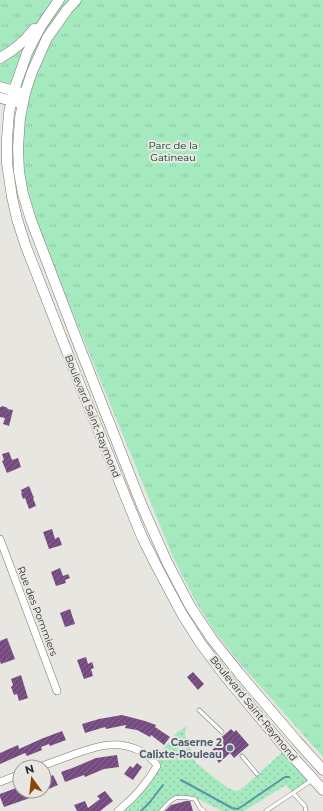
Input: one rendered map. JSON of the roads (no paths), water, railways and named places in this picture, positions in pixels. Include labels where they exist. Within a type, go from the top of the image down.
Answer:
[{"type":"main road","name":"Boulevard Saint-Raymond","points":[[76,0],[47,38],[32,72],[25,93],[18,134],[18,164],[23,194],[30,220],[155,535],[190,606],[239,673],[323,770]]},
{"type":"main road","name":"Boulevard Saint-Raymond","points":[[57,2],[41,26],[30,47],[23,62],[14,90],[7,129],[7,150],[10,182],[17,219],[82,390],[142,537],[182,614],[212,659],[243,698],[323,790]]},
{"type":"main road","points":[[0,58],[20,45],[57,2]]},
{"type":"main road","points":[[0,87],[25,93]]},
{"type":"main road","points":[[0,98],[23,103]]},
{"type":"main road","points":[[0,159],[17,219]]},
{"type":"street","name":"Rue des Pommiers","points":[[0,539],[57,691]]},
{"type":"street","points":[[52,762],[92,748],[115,744],[134,748],[149,756],[157,766],[143,786],[118,811]]},
{"type":"street","points":[[0,782],[12,777]]},
{"type":"lane","points":[[199,710],[222,732]]},
{"type":"lane","points":[[242,756],[257,774]]},
{"type":"lane","points":[[266,811],[313,779]]},
{"type":"lane","points":[[293,794],[305,806],[306,811]]},
{"type":"lane","points":[[161,811],[170,800],[182,796],[195,799],[200,808],[204,811]]},
{"type":"waterway","points":[[181,780],[232,808],[238,809],[285,777],[289,777]]},
{"type":"waterway","points":[[141,811],[163,785]]},
{"type":"place","name":"Caserne 2 Calixte-Rouleau","points":[[230,748]]},
{"type":"park label","name":"Parc de la Gatineau","points":[[173,150]]}]
